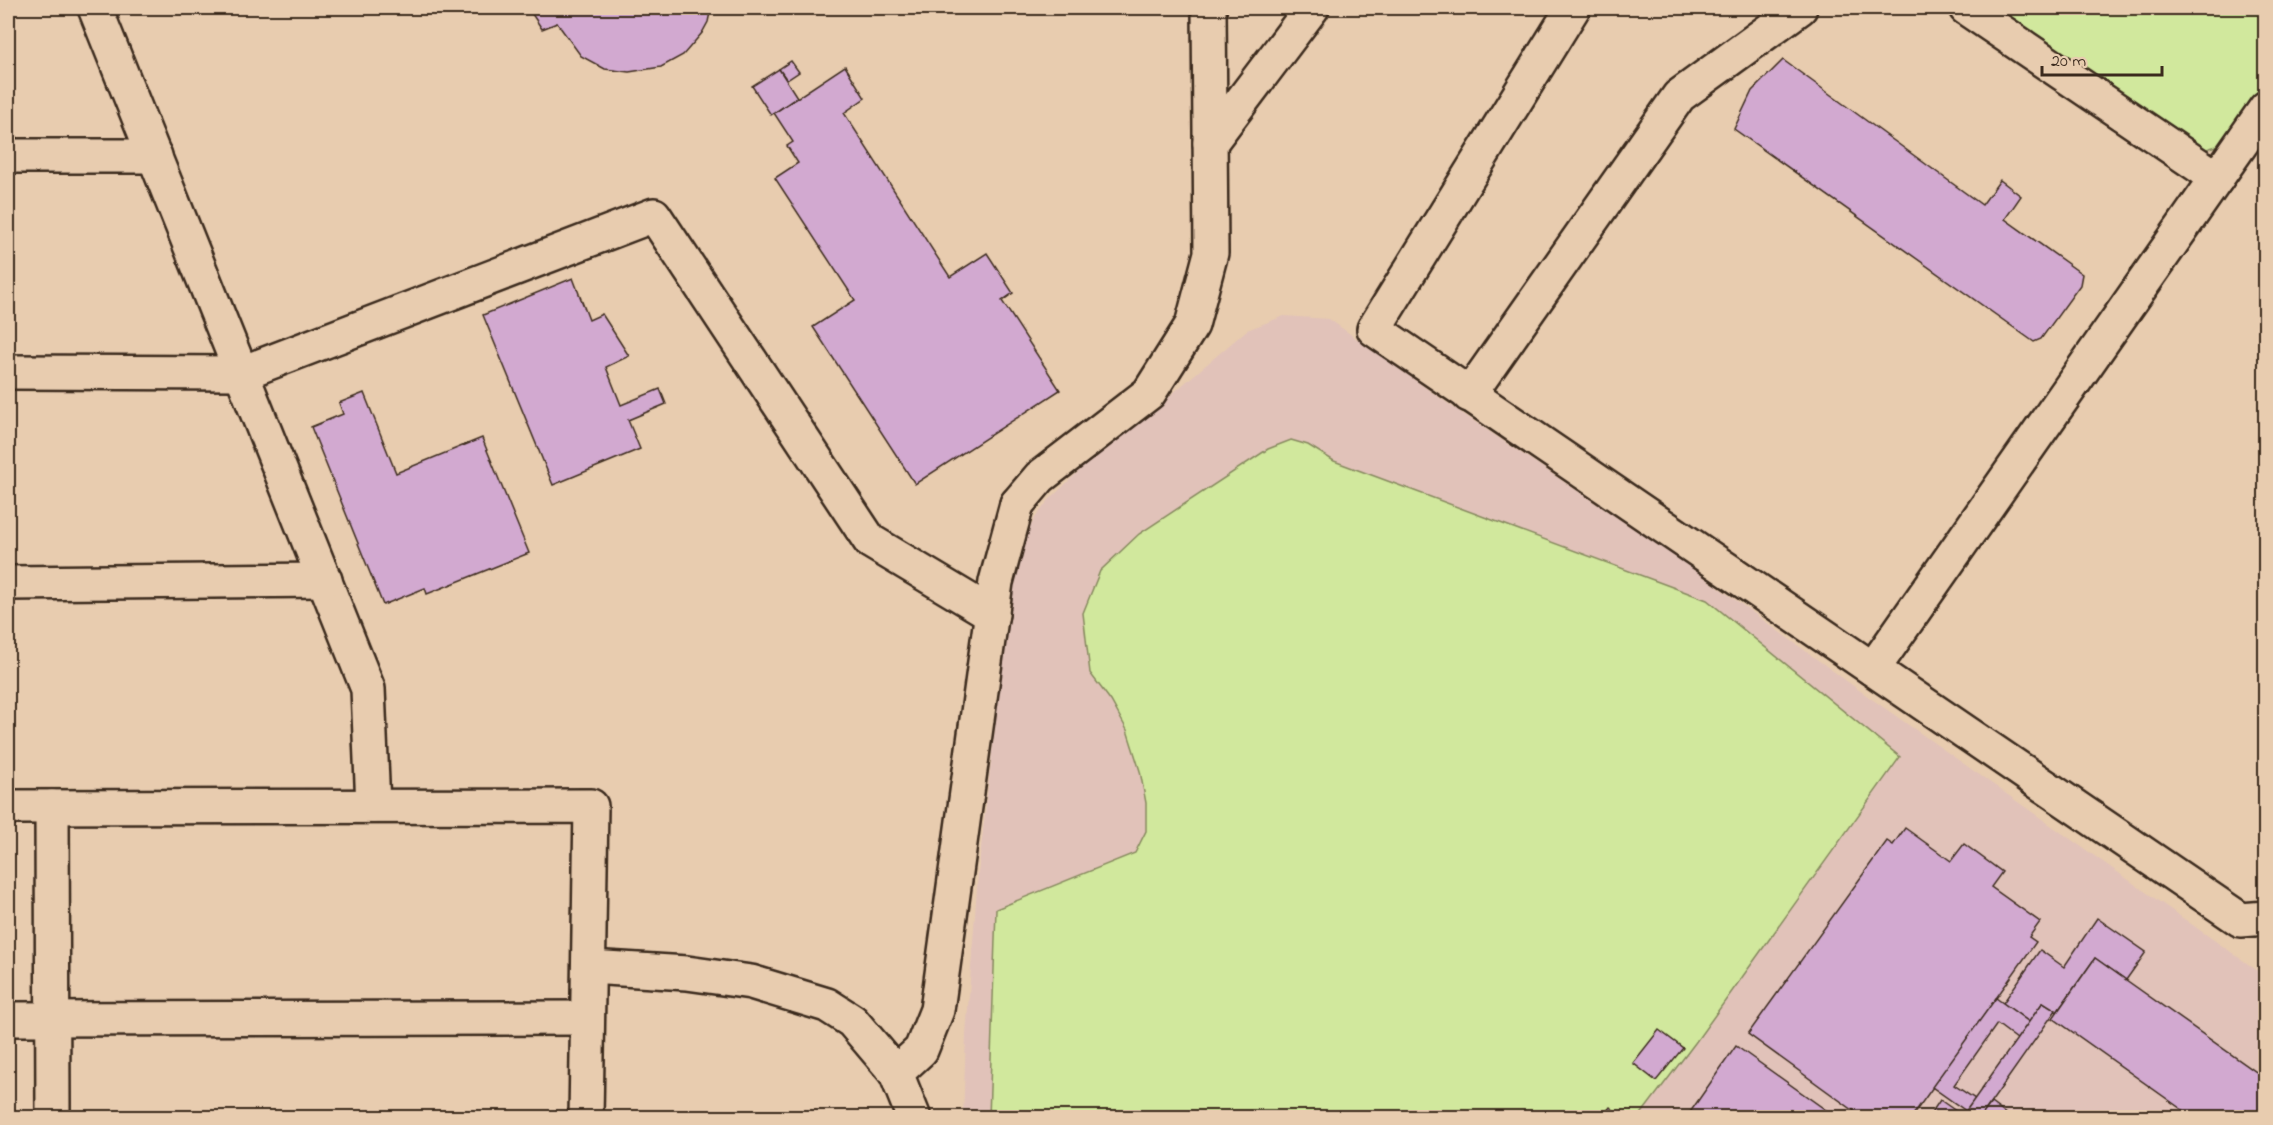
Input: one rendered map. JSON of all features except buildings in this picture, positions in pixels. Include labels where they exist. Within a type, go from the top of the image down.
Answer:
[{"type":"street","points":[[95,8],[368,689],[373,806]]},
{"type":"street","points":[[896,1073],[921,1050],[937,1010],[996,582],[1017,504],[1040,477],[1149,393],[1192,325],[1211,254],[1209,8]]},
{"type":"street","points":[[1210,143],[1312,8]]},
{"type":"street","points":[[1573,8],[1374,329],[2241,920],[2265,918]]},
{"type":"street","points":[[1469,394],[1679,96],[1800,8]]},
{"type":"street","points":[[1966,8],[2217,178]]},
{"type":"street","points":[[1873,669],[2265,108]]},
{"type":"street","points":[[8,156],[155,156]]},
{"type":"street","points":[[8,372],[242,373],[654,215],[870,541],[992,614]]},
{"type":"street","points":[[8,583],[325,580]]},
{"type":"street","points":[[8,807],[591,806],[586,1118]]},
{"type":"street","points":[[52,807],[53,1118]]},
{"type":"street","points":[[589,967],[687,973],[751,982],[827,1005],[852,1021],[896,1073],[914,1118]]},
{"type":"street","points":[[8,1019],[587,1018]]},
{"type":"shaded area","points":[[1284,316],[1329,319],[1450,405],[1689,566],[1859,690],[2265,976],[2265,1117],[963,1118],[966,1035],[978,874],[1005,640],[1015,566],[1021,544],[1035,518],[1048,501],[1084,466],[1247,330]]},
{"type":"green space","points":[[1993,8],[2265,8],[2265,81],[2220,145],[2200,151]]},
{"type":"green space","points":[[1291,440],[1308,445],[1334,461],[1707,600],[1900,757],[1695,1043],[1639,1117],[989,1118],[996,909],[1135,853],[1146,831],[1146,803],[1140,771],[1127,730],[1111,701],[1090,673],[1083,613],[1100,571],[1139,534],[1268,449]]}]
